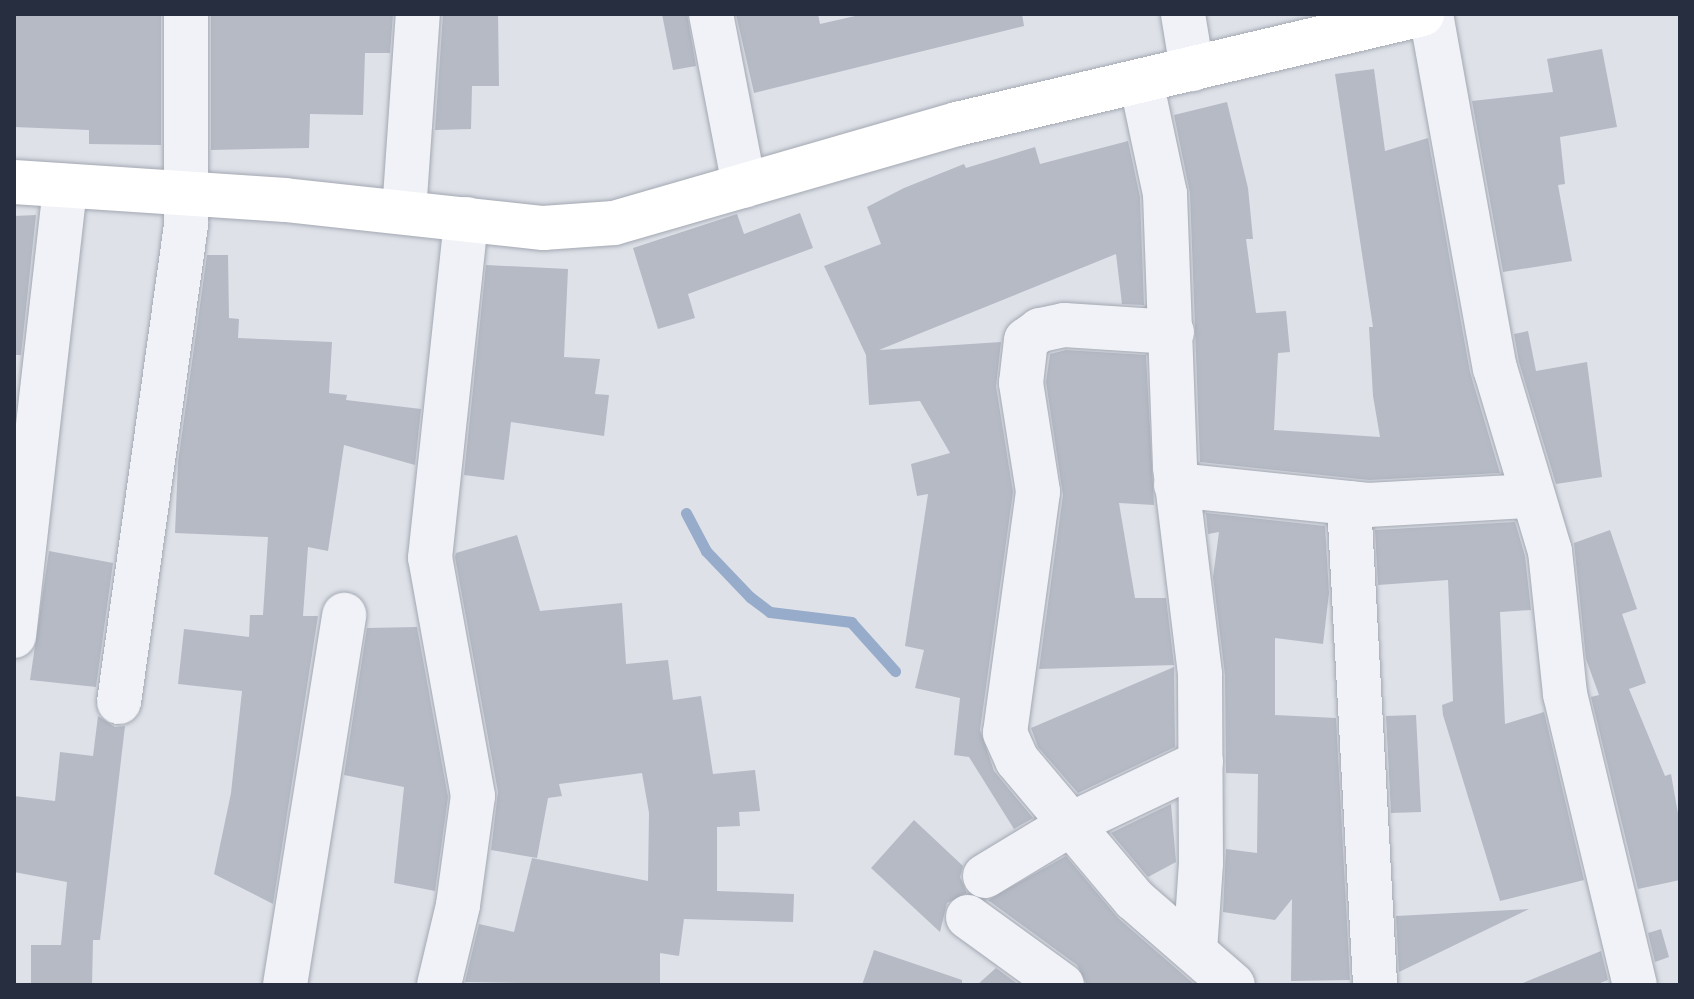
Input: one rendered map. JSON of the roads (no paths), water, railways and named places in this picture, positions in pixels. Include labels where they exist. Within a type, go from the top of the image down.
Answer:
[{"type":"main road","points":[[14,182],[404,212],[543,228],[614,223],[957,124],[1422,14]]},
{"type":"street","points":[[119,702],[187,194],[186,14]]},
{"type":"street","points":[[404,212],[418,14]]},
{"type":"street","points":[[711,14],[744,186]]},
{"type":"street","points":[[1183,14],[1192,69]]},
{"type":"street","points":[[1431,14],[1495,368],[1552,560],[1565,694],[1635,985]]},
{"type":"street","points":[[1141,81],[1165,194],[1176,485],[1200,675],[1201,762],[1195,950]]},
{"type":"street","points":[[14,636],[65,186]]},
{"type":"street","points":[[439,985],[458,905],[473,796],[430,558],[466,219]]},
{"type":"street","points":[[1172,332],[1064,325],[1040,330],[1026,340],[1021,357],[1038,492],[1005,733],[1017,760],[1134,899],[1233,985]]},
{"type":"street","points":[[1176,485],[1349,503],[1531,496]]},
{"type":"street","points":[[1349,503],[1375,985]]},
{"type":"street","points":[[285,985],[344,615]]},
{"type":"street","points":[[985,876],[1071,824],[1201,762]]},
{"type":"street","points":[[968,917],[1062,985]]},
{"type":"waterway","points":[[686,513],[706,551],[750,597],[770,612],[851,622],[895,671]]}]
